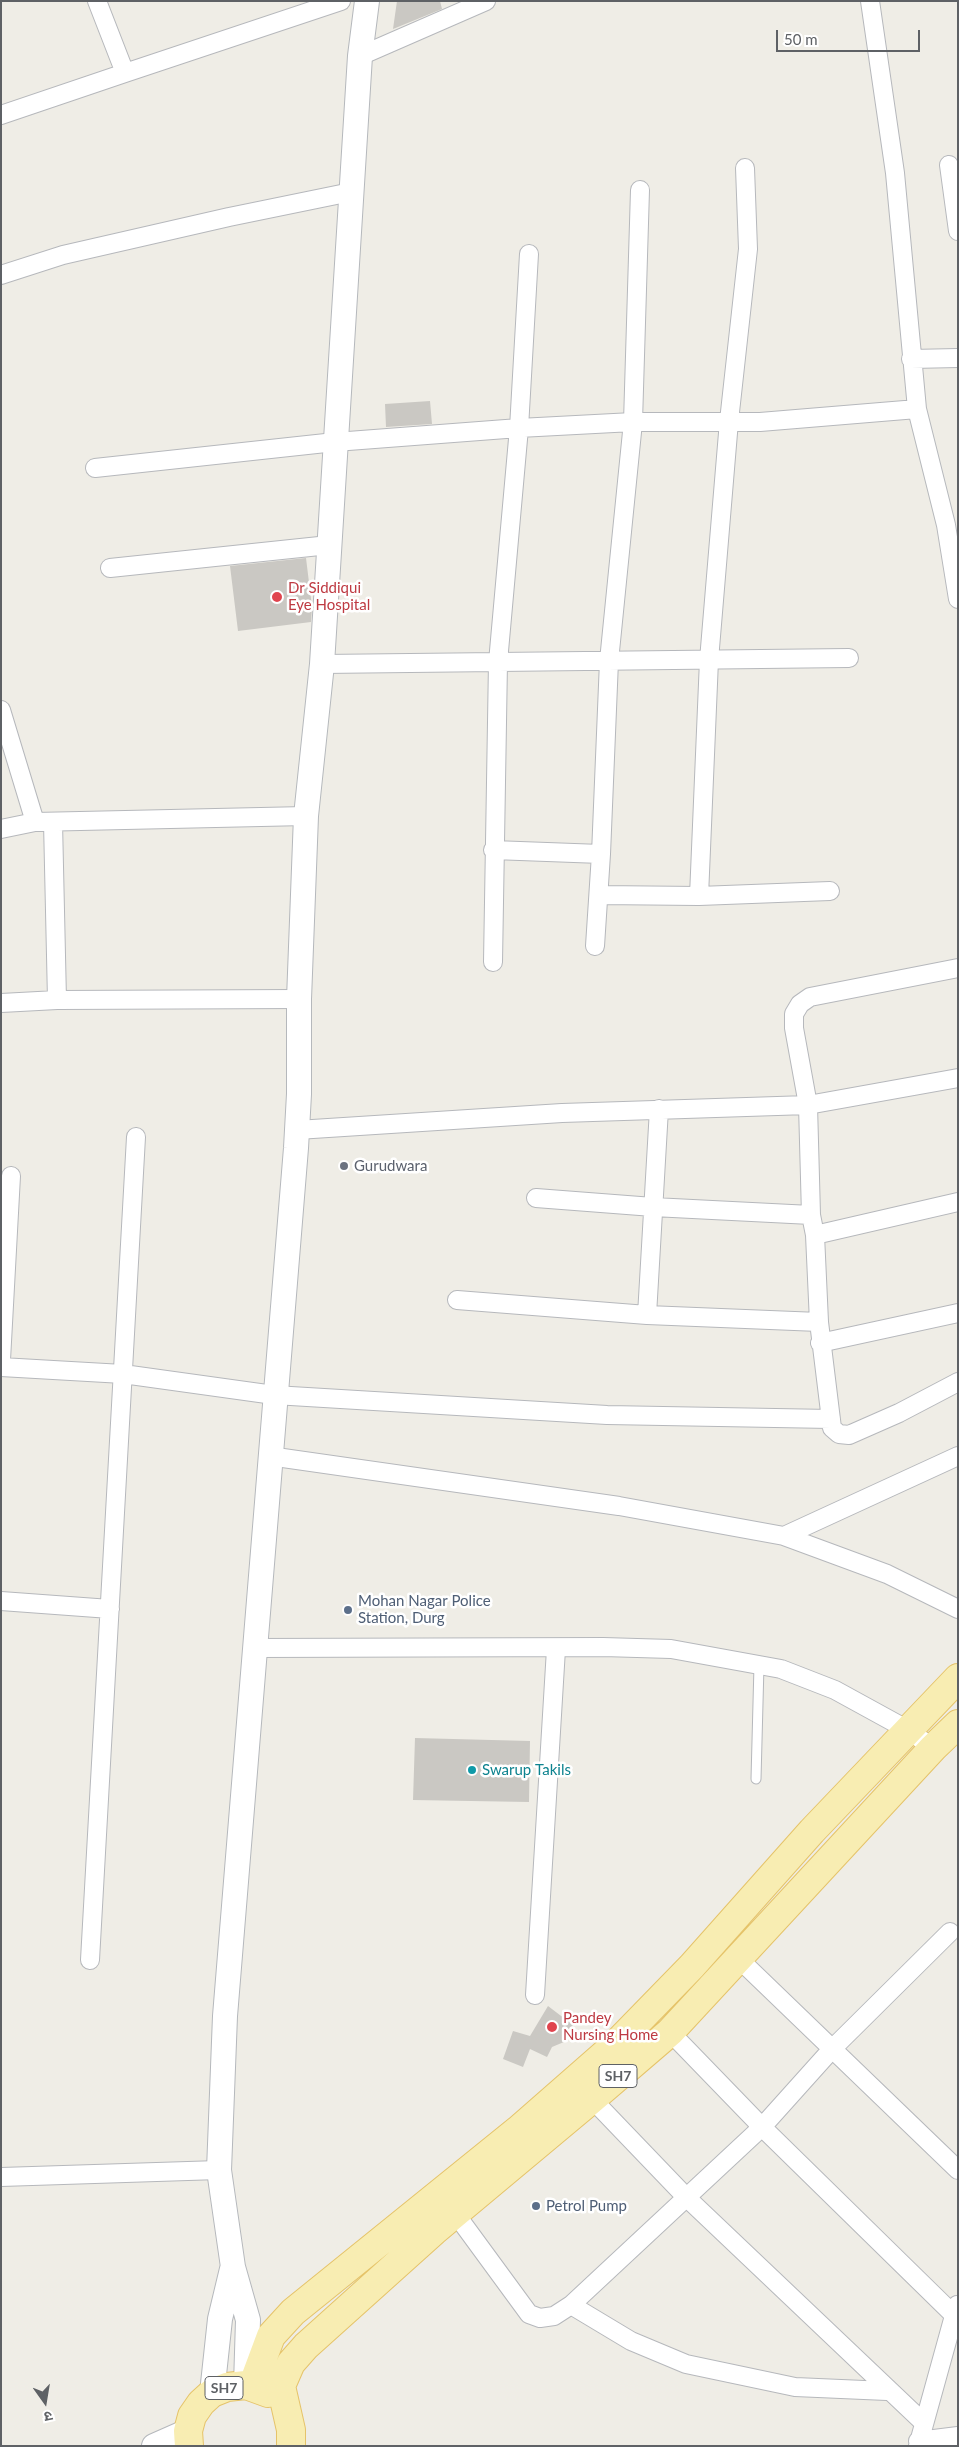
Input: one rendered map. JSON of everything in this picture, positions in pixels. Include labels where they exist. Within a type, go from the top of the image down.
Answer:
[{"type":"main road","name":"SH7","points":[[249,2386],[271,2336],[293,2312],[518,2130],[615,2044],[692,1966],[812,1831],[958,1678]]},
{"type":"main road","name":"SH7","points":[[292,2446],[292,2430],[287,2415],[282,2386],[291,2363],[306,2346],[402,2259],[670,2032],[933,1748],[958,1724]]},
{"type":"main road","points":[[384,2238],[402,2259]]},
{"type":"main road","name":"SH7","points":[[189,2438],[192,2416],[201,2403],[212,2393],[227,2387],[249,2386],[266,2392],[278,2401],[287,2415]]},
{"type":"street","points":[[97,1],[125,73]]},
{"type":"street","points":[[1,115],[341,1]]},
{"type":"street","points":[[249,2386],[248,2320],[232,2267],[219,2170],[225,2016],[269,1456],[300,1094],[301,1044],[299,999],[306,816],[322,664],[360,56],[367,1]]},
{"type":"street","points":[[360,56],[486,1]]},
{"type":"street","points":[[870,1],[895,173],[917,409],[952,525],[958,599]]},
{"type":"street","points":[[949,165],[958,231]]},
{"type":"street","points":[[699,896],[709,660],[729,421],[748,249],[745,168]]},
{"type":"street","points":[[594,946],[599,895],[609,661],[633,422],[640,190]]},
{"type":"street","points":[[1,274],[63,255],[229,217],[351,192]]},
{"type":"street","points":[[493,962],[493,850],[498,662],[520,428],[529,254]]},
{"type":"street","points":[[911,359],[958,358]]},
{"type":"street","points":[[95,468],[335,442],[520,428],[633,422],[760,422],[917,409]]},
{"type":"street","points":[[110,568],[329,545]]},
{"type":"street","points":[[322,664],[849,658]]},
{"type":"street","points":[[1,710],[35,822]]},
{"type":"street","points":[[1,829],[35,822],[306,816]]},
{"type":"street","points":[[53,822],[57,1000]]},
{"type":"street","points":[[493,850],[601,854]]},
{"type":"street","points":[[599,895],[699,896],[830,892]]},
{"type":"street","points":[[958,968],[810,997],[800,1004],[794,1014],[794,1028],[808,1105],[811,1215],[815,1235],[818,1322],[832,1428],[838,1434],[849,1435],[900,1414],[958,1382]]},
{"type":"street","points":[[1,1003],[57,1000],[299,999]]},
{"type":"street","points":[[297,1130],[562,1113],[808,1105],[958,1078]]},
{"type":"street","points":[[647,1314],[659,1109]]},
{"type":"street","points":[[90,1960],[136,1138]]},
{"type":"street","points":[[1,1360],[11,1176]]},
{"type":"street","points":[[536,1198],[653,1207],[811,1215]]},
{"type":"street","points":[[815,1235],[958,1202]]},
{"type":"street","points":[[457,1300],[647,1314],[818,1322]]},
{"type":"street","points":[[820,1343],[958,1313]]},
{"type":"street","points":[[1,1367],[123,1374],[274,1395],[607,1415],[830,1419]]},
{"type":"street","points":[[269,1456],[610,1504],[784,1536],[887,1574],[958,1609]]},
{"type":"street","points":[[784,1536],[958,1456]]},
{"type":"street","points":[[1,1602],[110,1609]]},
{"type":"street","points":[[255,1648],[461,1647],[556,1649],[603,1647],[671,1649],[781,1669],[835,1690],[908,1730],[933,1748]]},
{"type":"street","points":[[535,1995],[556,1649]]},
{"type":"street","points":[[455,2214],[529,2314],[540,2318],[554,2316],[571,2305],[762,2126],[832,2049],[950,1932]]},
{"type":"street","points":[[739,1959],[958,2170]]},
{"type":"street","points":[[670,2032],[762,2126],[956,2309],[918,2444],[958,2436]]},
{"type":"street","points":[[592,2099],[686,2197],[887,2391],[924,2423]]},
{"type":"street","points":[[1,2178],[219,2170]]},
{"type":"street","points":[[212,2393],[220,2319],[232,2267]]},
{"type":"street","points":[[571,2305],[631,2341],[686,2364],[795,2386],[887,2391]]},
{"type":"street","points":[[154,2446],[189,2438]]},
{"type":"lane","points":[[756,1779],[759,1665]]},
{"type":"building","points":[[397,1],[440,1],[442,9],[393,29]]},
{"type":"building","points":[[430,401],[432,424],[386,427],[385,404]]},
{"type":"building","points":[[306,558],[312,607],[311,622],[238,631],[230,566]]},
{"type":"building","name":"Swarup Takils","points":[[415,1738],[530,1741],[529,1802],[413,1800]]},
{"type":"building","points":[[548,2006],[573,2025],[568,2030],[564,2042],[552,2047],[547,2057],[530,2049],[523,2067],[503,2059],[513,2031],[530,2036]]},
{"type":"place","name":"Dr Siddiqui Eye Hospital","points":[[277,597]]},
{"type":"place","name":"Gurudwara","points":[[344,1166]]},
{"type":"place","name":"Mohan Nagar Police Station, Durg","points":[[348,1610]]},
{"type":"place","name":"Swarup Takils","points":[[472,1770]]},
{"type":"place","name":"Pandey Nursing Home","points":[[552,2027]]},
{"type":"place","name":"Petrol Pump","points":[[536,2206]]}]
